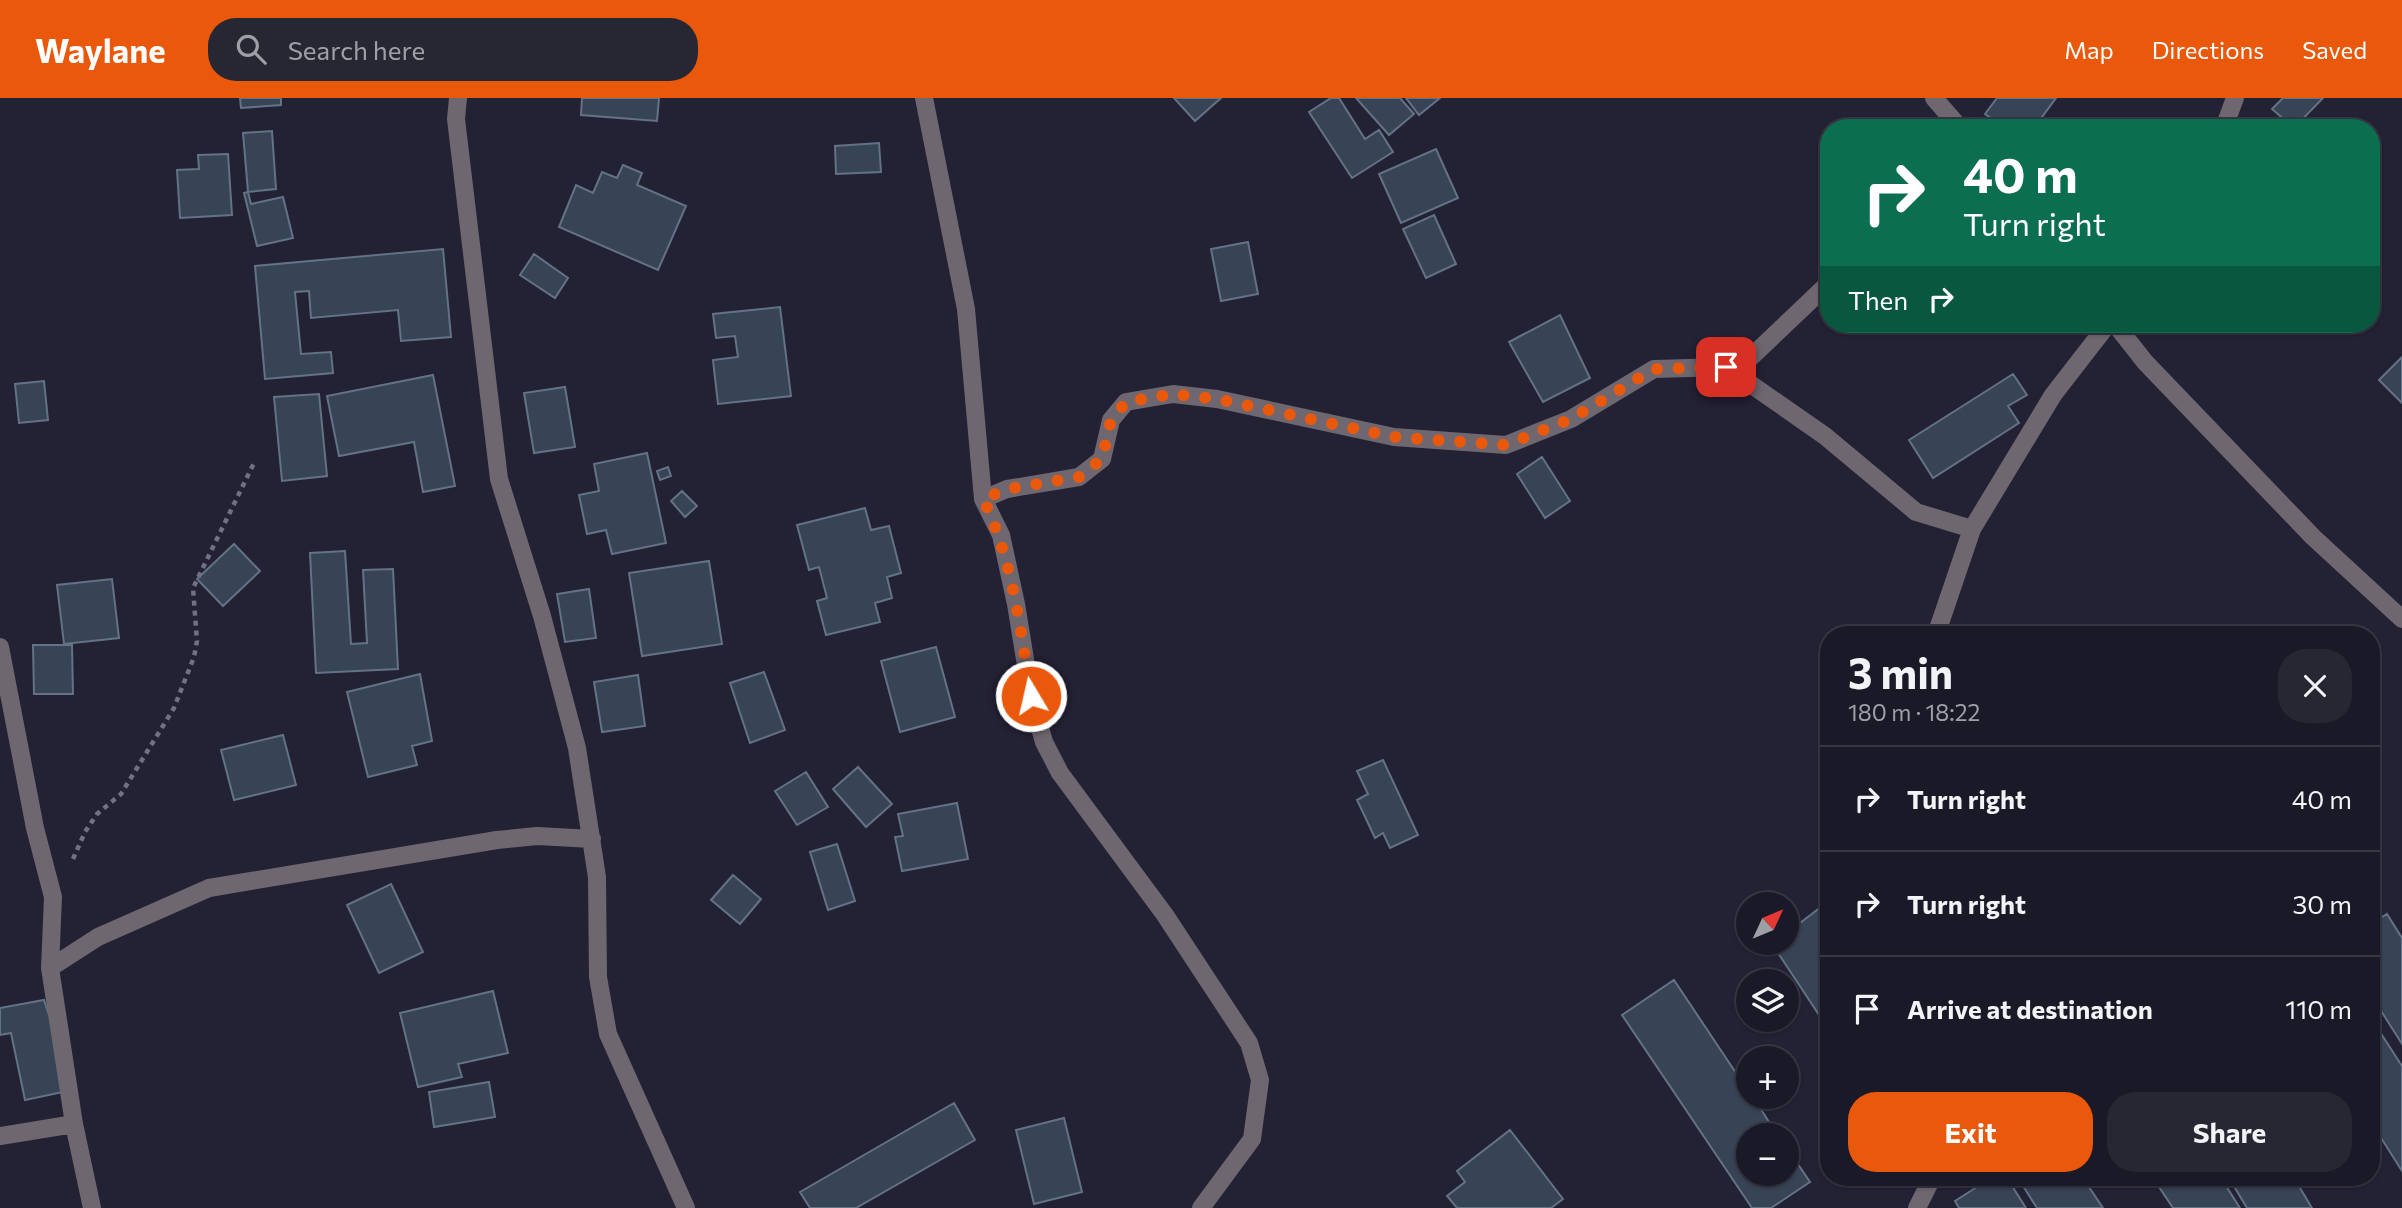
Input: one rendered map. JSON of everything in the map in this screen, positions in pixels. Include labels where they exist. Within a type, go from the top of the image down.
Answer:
[{"type":"street","points":[[458,98],[456,119],[477,317],[499,479],[542,616],[577,748],[597,877],[598,977],[608,1034],[686,1208]]},
{"type":"street","points":[[924,98],[966,309],[983,499],[1001,535],[1016,604],[1031,696],[1044,743],[1060,773],[1164,915],[1249,1044],[1260,1080],[1252,1139],[1201,1208]]},
{"type":"street","points":[[1934,98],[1952,119]]},
{"type":"street","points":[[2227,119],[2235,98]]},
{"type":"street","points":[[983,499],[1007,489],[1079,477],[1102,459],[1111,420],[1126,402],[1173,394],[1217,399],[1394,437],[1506,445],[1571,419],[1654,369],[1726,367],[1749,359],[1820,292]]},
{"type":"street","points":[[1939,626],[1972,529],[2053,394],[2101,333]]},
{"type":"street","points":[[2122,333],[2145,362],[2313,537],[2402,619]]},
{"type":"street","points":[[1726,367],[1825,436],[1916,512],[1972,529]]},
{"type":"street","points":[[0,647],[35,828],[53,897],[50,968],[74,1124],[92,1208]]},
{"type":"street","points":[[50,968],[97,937],[209,888],[497,840],[537,836],[592,839]]},
{"type":"street","points":[[0,1136],[74,1124]]},
{"type":"street","points":[[1917,1208],[1928,1186]]},
{"type":"path","points":[[53,897],[65,880],[85,832],[97,814],[121,794],[174,708],[195,649],[193,588],[255,461]]},
{"type":"building","points":[[240,98],[281,98],[281,105],[241,108]]},
{"type":"building","points":[[582,98],[659,98],[657,121],[581,115]]},
{"type":"building","points":[[1174,98],[1221,98],[1195,121]]},
{"type":"building","points":[[1331,98],[1339,98],[1365,139],[1379,130],[1393,152],[1352,178],[1309,112]]},
{"type":"building","points":[[1356,98],[1400,98],[1414,114],[1389,135]]},
{"type":"building","points":[[1406,98],[1440,98],[1419,115]]},
{"type":"building","points":[[1997,98],[2056,98],[2041,119],[1992,119],[1985,114]]},
{"type":"building","points":[[2283,98],[2323,98],[2303,119],[2284,119],[2272,109]]},
{"type":"building","points":[[272,131],[276,189],[248,192],[243,133]]},
{"type":"building","points":[[879,143],[881,172],[836,174],[835,146]]},
{"type":"building","points":[[1436,149],[1458,198],[1401,223],[1379,174]]},
{"type":"building","points":[[228,154],[232,215],[180,218],[177,170],[199,169],[198,155]]},
{"type":"building","points":[[623,165],[642,173],[637,185],[686,206],[658,270],[559,227],[576,185],[593,193],[602,172],[617,178]]},
{"type":"building","points":[[248,192],[251,204],[283,197],[293,238],[257,246],[244,193]]},
{"type":"building","points":[[1434,215],[1456,264],[1426,278],[1403,229]]},
{"type":"building","points":[[1248,242],[1258,294],[1221,301],[1211,249]]},
{"type":"building","points":[[443,249],[451,337],[401,341],[398,310],[311,318],[309,291],[295,292],[301,354],[331,352],[333,373],[265,379],[255,266]]},
{"type":"building","points":[[534,254],[568,278],[555,298],[520,275]]},
{"type":"building","points":[[780,307],[791,396],[718,404],[713,360],[738,357],[735,336],[716,338],[713,314]]},
{"type":"building","points":[[1560,315],[1590,378],[1543,402],[1509,342]]},
{"type":"building","points":[[2402,357],[2402,403],[2379,380]]},
{"type":"building","points":[[2013,374],[2027,395],[2008,406],[2019,423],[1933,478],[1909,440]]},
{"type":"building","points":[[433,375],[455,486],[423,492],[414,442],[339,456],[327,396]]},
{"type":"building","points":[[44,381],[48,420],[19,423],[15,384]]},
{"type":"building","points":[[565,387],[575,447],[534,453],[524,393]]},
{"type":"building","points":[[319,394],[327,476],[282,481],[274,397]]},
{"type":"building","points":[[647,453],[666,543],[612,554],[606,530],[587,534],[579,495],[599,491],[594,464]]},
{"type":"building","points":[[1542,457],[1570,501],[1545,518],[1517,474]]},
{"type":"building","points":[[668,467],[671,476],[660,480],[657,471]]},
{"type":"building","points":[[682,491],[697,506],[685,517],[671,501]]},
{"type":"building","points":[[865,508],[871,530],[889,526],[901,573],[887,577],[892,598],[875,603],[880,622],[826,635],[817,601],[827,598],[819,567],[809,570],[797,525]]},
{"type":"building","points":[[234,544],[260,571],[223,606],[197,579]]},
{"type":"building","points":[[345,551],[351,644],[367,643],[363,570],[393,569],[398,669],[316,673],[310,553]]},
{"type":"building","points":[[709,561],[722,644],[642,656],[629,573]]},
{"type":"building","points":[[112,579],[119,638],[64,644],[57,585]]},
{"type":"building","points":[[589,589],[596,638],[565,642],[557,594]]},
{"type":"building","points":[[33,645],[72,645],[73,694],[34,694]]},
{"type":"building","points":[[936,647],[955,717],[900,732],[881,661]]},
{"type":"building","points":[[764,672],[785,730],[750,743],[730,683]]},
{"type":"building","points":[[420,674],[432,741],[412,746],[417,765],[368,777],[347,692]]},
{"type":"building","points":[[638,675],[645,726],[602,732],[594,682]]},
{"type":"building","points":[[283,735],[296,785],[234,800],[221,750]]},
{"type":"building","points":[[1383,760],[1418,835],[1390,848],[1383,833],[1375,838],[1357,800],[1368,794],[1357,771]]},
{"type":"building","points":[[858,767],[892,804],[866,827],[833,789]]},
{"type":"building","points":[[806,772],[828,807],[797,825],[775,791]]},
{"type":"building","points":[[957,803],[968,859],[902,871],[895,837],[903,836],[898,814]]},
{"type":"building","points":[[837,844],[855,901],[828,910],[810,852]]},
{"type":"building","points":[[733,875],[761,899],[740,924],[711,900]]},
{"type":"building","points":[[391,884],[423,952],[379,973],[347,905]]},
{"type":"building","points":[[1820,908],[1820,1016],[1799,985],[1799,969],[1789,969],[1780,956],[1799,956],[1799,924]]},
{"type":"building","points":[[2387,914],[2402,938],[2402,1044],[2380,1009],[2380,918]]},
{"type":"building","points":[[1674,980],[1736,1073],[1736,1109],[1761,1109],[1770,1123],[1736,1123],[1736,1184],[1622,1015]]},
{"type":"building","points":[[493,991],[508,1053],[458,1064],[462,1077],[418,1087],[400,1013]]},
{"type":"building","points":[[44,1000],[58,1042],[63,1092],[25,1100],[11,1033],[0,1035],[0,1008]]},
{"type":"building","points":[[2380,1032],[2402,1066],[2402,1171],[2380,1136]]},
{"type":"building","points":[[489,1082],[495,1117],[434,1127],[429,1092]]},
{"type":"building","points":[[954,1103],[975,1140],[856,1208],[810,1208],[800,1192]]},
{"type":"building","points":[[1064,1118],[1082,1192],[1034,1204],[1016,1130]]},
{"type":"building","points":[[1510,1130],[1563,1199],[1551,1208],[1457,1208],[1447,1196],[1465,1182],[1457,1171]]},
{"type":"building","points":[[1799,1166],[1810,1182],[1771,1208],[1752,1208],[1737,1186],[1799,1186]]},
{"type":"building","points":[[1978,1186],[2012,1186],[2026,1208],[1959,1208],[1955,1201]]},
{"type":"building","points":[[2023,1186],[2088,1186],[2103,1208],[2037,1208]]},
{"type":"building","points":[[2158,1186],[2226,1186],[2240,1208],[2173,1208]]},
{"type":"building","points":[[2234,1186],[2299,1186],[2312,1208],[2247,1208]]},
{"type":"route","points":[[1031,696],[1016,604],[1001,535],[983,499],[1007,489],[1079,477],[1102,459],[1111,420],[1126,402],[1173,394],[1217,399],[1394,437],[1506,445],[1571,419],[1654,369],[1726,367]]}]
